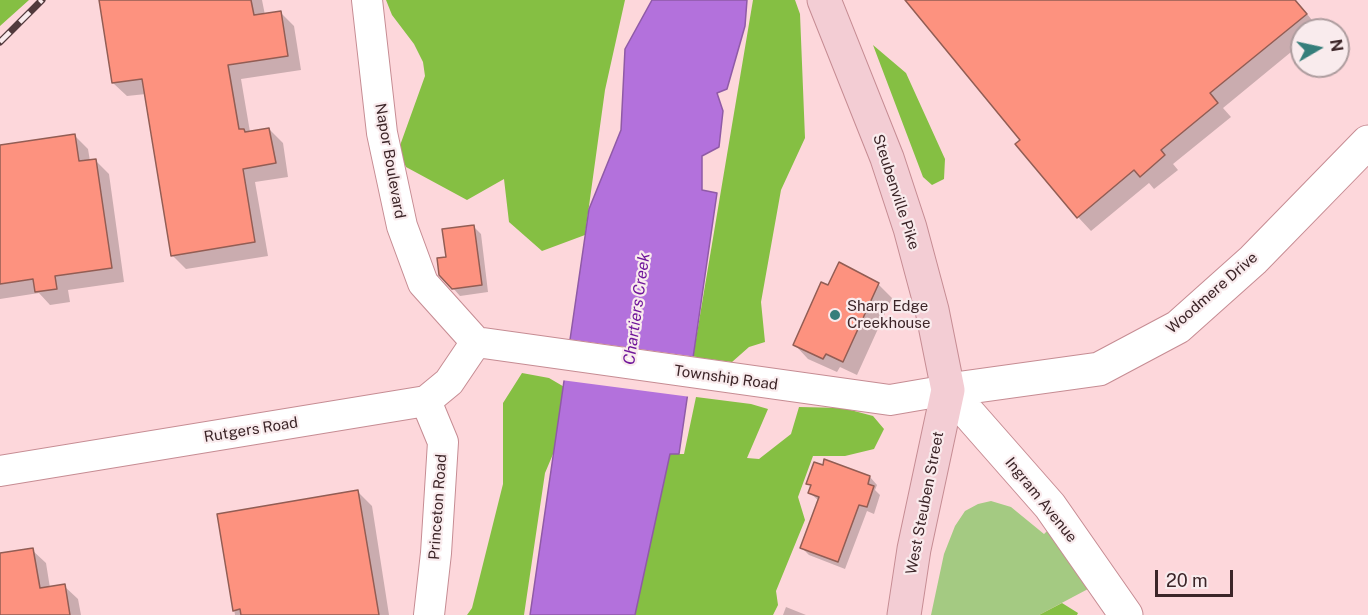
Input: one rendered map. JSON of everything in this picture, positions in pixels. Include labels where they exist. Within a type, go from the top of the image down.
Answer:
[{"type":"main road","name":"Steubenville Pike","points":[[824,0],[886,158],[910,228],[932,310],[948,390]]},
{"type":"main road","name":"West Steuben Street","points":[[904,615],[914,549],[948,390]]},
{"type":"street","name":"Napor Boulevard","points":[[366,0],[382,133],[402,226],[423,283],[489,344]]},
{"type":"street","name":"Woodmere Drive","points":[[948,390],[1099,369],[1178,327],[1252,260],[1368,142]]},
{"type":"street","name":"Township Road","points":[[489,344],[890,400],[948,390]]},
{"type":"street","points":[[426,401],[489,344]]},
{"type":"street","name":"Ingram Avenue","points":[[948,390],[1050,506],[1126,615]]},
{"type":"street","name":"Rutgers Road","points":[[0,471],[426,401]]},
{"type":"street","name":"Princeton Road","points":[[426,401],[442,442],[436,553],[429,615]]},
{"type":"green space","points":[[0,0],[29,0],[0,26]]},
{"type":"green space","points":[[386,0],[625,0],[605,90],[585,235],[542,251],[509,222],[504,179],[467,200],[406,167],[398,151],[425,76],[423,62],[414,44],[392,15]]},
{"type":"green space","points":[[753,0],[795,0],[800,14],[805,138],[781,190],[761,302],[765,342],[749,347],[732,362],[693,357]]},
{"type":"green space","points":[[873,45],[906,73],[945,159],[944,179],[932,185],[923,177]]},
{"type":"green space","points":[[522,373],[549,378],[578,395],[545,473],[524,615],[467,615],[472,608],[503,484],[503,403]]},
{"type":"green space","points":[[696,397],[751,404],[768,409],[747,458],[759,459],[791,434],[799,407],[843,408],[873,416],[884,429],[874,449],[845,456],[813,456],[798,497],[805,520],[776,591],[778,605],[773,615],[629,615],[670,454],[684,454]]},
{"type":"green space","points":[[991,501],[1011,507],[1044,534],[1049,529],[1088,589],[1039,615],[931,615],[944,554],[955,526],[965,511],[978,504]]},
{"type":"green space","points":[[1062,603],[1078,613],[1077,615],[1039,615]]},
{"type":"water","name":"Chartiers Creek","points":[[652,0],[747,0],[745,26],[727,89],[717,93],[723,111],[719,147],[702,156],[702,190],[717,193],[679,454],[670,454],[635,615],[530,615],[589,209],[621,130],[625,49]]},
{"type":"pier","points":[[567,339],[697,357],[691,397],[561,380]]},
{"type":"building","points":[[99,0],[251,0],[254,15],[281,11],[288,56],[228,65],[239,129],[244,129],[245,132],[269,128],[276,163],[243,169],[255,242],[171,256],[142,79],[112,83]]},
{"type":"building","points":[[905,0],[1295,0],[1307,14],[1302,18],[1290,18],[1290,28],[1210,93],[1218,103],[1161,150],[1165,155],[1140,177],[1134,170],[1077,218],[1015,144],[1020,140]]},
{"type":"building","points":[[75,134],[79,161],[96,159],[112,268],[55,276],[57,289],[35,292],[33,279],[0,284],[0,145]]},
{"type":"building","points":[[474,225],[482,285],[452,289],[439,275],[437,258],[446,257],[442,229]]},
{"type":"building","name":"Sharp Edge Creekhouse","points":[[839,262],[879,283],[843,362],[826,354],[823,359],[793,345],[821,282],[828,285]]},
{"type":"building","points":[[824,459],[870,476],[868,484],[874,486],[867,507],[859,505],[838,562],[800,548],[819,497],[808,493],[811,485],[806,484],[814,462],[823,465]]},
{"type":"building","points":[[358,490],[379,615],[241,615],[240,609],[233,611],[217,514]]},
{"type":"building","points":[[33,548],[40,588],[65,584],[70,615],[0,615],[0,553]]},
{"type":"railway","points":[[0,42],[42,0]]},
{"type":"place","name":"Sharp Edge Creekhouse","points":[[835,315]]}]
